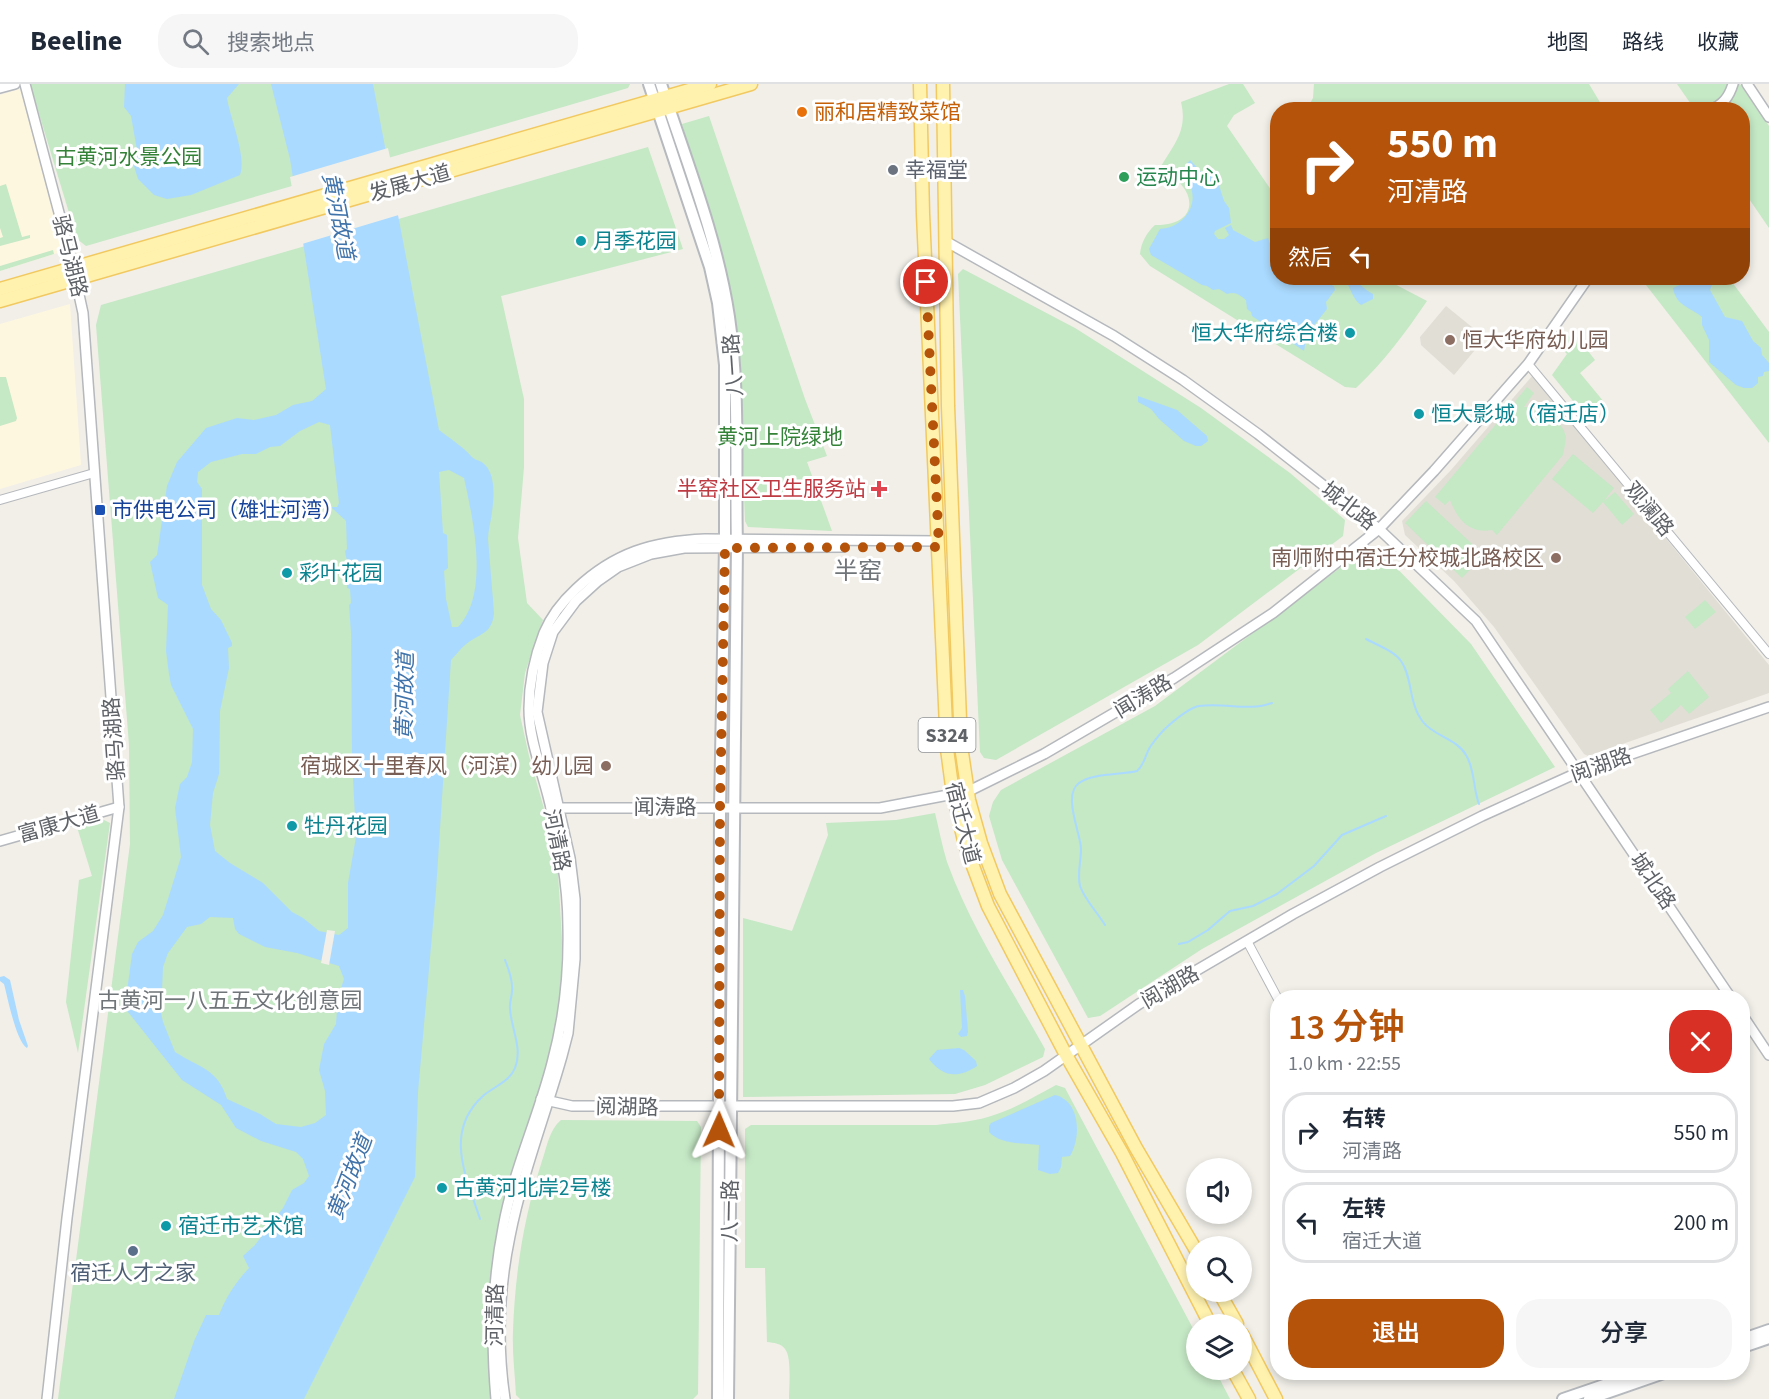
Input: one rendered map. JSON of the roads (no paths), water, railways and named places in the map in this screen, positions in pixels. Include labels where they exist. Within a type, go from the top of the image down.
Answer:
[{"type":"main road","points":[[649,84],[661,104]]},
{"type":"main road","points":[[661,84],[661,104]]},
{"type":"main road","name":"发展大道","points":[[661,104],[710,84]]},
{"type":"main road","name":"发展大道","points":[[0,289],[75,273],[661,104],[751,84]]},
{"type":"main road","name":"宿迁大道","points":[[920,84],[947,749],[953,794],[965,845],[988,906],[1066,1055],[1122,1153],[1205,1314]]},
{"type":"main road","name":"宿迁大道","points":[[943,84],[948,406],[961,746],[969,791],[981,843],[1000,894],[1136,1148],[1188,1236]]},
{"type":"main road","name":"八一路","points":[[661,104],[704,215],[719,267],[728,314],[736,404],[720,808],[728,1399]]},
{"type":"main road","name":"发展大道","points":[[0,302],[75,273]]},
{"type":"main road","name":"八一路","points":[[718,1399],[733,807],[731,544]]},
{"type":"main road","points":[[1750,1337],[1769,1330]]},
{"type":"main road","points":[[1750,1345],[1769,1338]]},
{"type":"main road","points":[[1252,1353],[1276,1399]]},
{"type":"main road","points":[[1238,1380],[1248,1399]]},
{"type":"main road","points":[[1563,1399],[1619,1380]]},
{"type":"main road","points":[[1589,1399],[1644,1380]]},
{"type":"street","points":[[0,88],[15,84]]},
{"type":"street","name":"骆马湖路","points":[[25,84],[84,313],[118,807],[47,1399]]},
{"type":"street","points":[[1723,102],[1733,84]]},
{"type":"street","points":[[1747,84],[1769,117]]},
{"type":"street","name":"城北路","points":[[947,242],[1113,336],[1183,380],[1258,434],[1379,529],[1476,621],[1726,990]]},
{"type":"street","name":"闻涛路","points":[[555,807],[880,808],[969,791],[1044,754],[1174,678],[1273,614],[1379,529],[1434,471],[1528,364],[1583,285]]},
{"type":"street","name":"观澜路","points":[[1528,364],[1769,654]]},
{"type":"street","points":[[0,500],[94,473]]},
{"type":"street","name":"河清路","points":[[496,1399],[493,1335],[498,1258],[508,1204],[567,1033],[575,959],[576,923],[573,878],[555,807],[535,745],[529,711],[530,688],[544,632],[568,597],[590,576],[632,552],[655,544],[677,540],[731,544],[938,544]]},
{"type":"street","name":"阅湖路","points":[[545,1100],[572,1106],[725,1108],[967,1106],[992,1099],[1066,1055],[1139,1004],[1380,867],[1482,816],[1579,772],[1769,707]]},
{"type":"street","name":"富康大道","points":[[0,842],[118,807]]},
{"type":"street","points":[[1247,941],[1273,990]]},
{"type":"street","points":[[1750,1026],[1769,1055]]},
{"type":"street","name":"河清路","points":[[505,1399],[501,1356],[503,1273],[516,1207],[545,1100]]},
{"type":"water","points":[[125,84],[239,84],[227,98],[240,148],[242,167],[240,175],[191,195],[167,199],[154,195],[138,179],[133,163],[137,150],[131,116],[124,107]]},
{"type":"water","name":"黄河故道","points":[[271,84],[373,84],[439,430],[483,463],[492,479],[493,499],[488,539],[494,613],[488,630],[465,645],[451,660],[436,890],[418,1092],[415,1177],[304,1399],[174,1399],[194,1341],[206,1315],[219,1315],[231,1290],[249,1268],[243,1256],[255,1245],[283,1208],[292,1190],[304,1183],[309,1176],[303,1159],[296,1152],[261,1141],[236,1128],[221,1105],[182,1080],[128,1012],[126,999],[132,954],[138,942],[153,931],[163,915],[181,857],[175,808],[180,784],[187,777],[192,762],[193,729],[171,685],[169,674],[166,651],[168,605],[158,598],[150,562],[157,555],[167,486],[177,462],[206,428],[237,418],[254,420],[276,415],[293,405],[312,401],[326,389],[290,159]],"holes":[[[319,422],[330,425],[339,503],[337,507],[331,507],[346,521],[347,549],[345,551],[349,566],[347,588],[350,589],[351,603],[349,605],[352,755],[344,759],[342,768],[346,775],[353,778],[356,837],[348,883],[348,928],[339,935],[319,931],[292,912],[263,883],[215,851],[210,825],[213,793],[219,774],[220,711],[229,668],[228,648],[232,646],[232,643],[221,620],[211,609],[202,585],[202,489],[197,482],[198,472],[211,462],[242,454],[256,454],[270,447],[280,446],[300,431]],[[449,470],[464,478],[476,555],[474,595],[468,613],[458,627],[452,627],[446,599],[444,571],[448,568],[447,535],[443,533],[439,472]],[[210,917],[233,918],[235,929],[239,934],[265,947],[297,953],[339,966],[344,979],[338,997],[336,1024],[324,1044],[319,1070],[325,1091],[326,1115],[315,1123],[301,1127],[276,1124],[227,1099],[219,1081],[213,1075],[175,1052],[161,1013],[163,967],[168,953],[187,927],[201,924]]]},
{"type":"water","points":[[1190,160],[1204,175],[1217,179],[1224,201],[1229,208],[1231,223],[1215,231],[1214,234],[1218,239],[1224,239],[1229,235],[1225,228],[1231,225],[1233,230],[1255,242],[1268,238],[1270,285],[1334,286],[1335,290],[1326,302],[1327,309],[1307,334],[1304,351],[1252,316],[1247,309],[1246,300],[1239,295],[1227,294],[1219,289],[1213,290],[1202,285],[1151,255],[1149,249],[1160,229],[1179,222],[1191,208],[1192,190],[1188,181],[1180,173]]},
{"type":"water","points":[[1360,285],[1373,294],[1373,299],[1361,305],[1348,286]]},
{"type":"water","points":[[1680,285],[1712,285],[1710,290],[1725,317],[1742,321],[1769,363],[1769,371],[1758,377],[1758,383],[1752,388],[1736,385],[1709,362],[1709,340],[1702,325],[1702,317],[1677,299],[1673,288]]},
{"type":"water","points":[[1138,396],[1177,410],[1207,436],[1208,441],[1201,446],[1196,446],[1184,441],[1151,409],[1138,402]]},
{"type":"water","points":[[4,976],[10,980],[27,1048],[19,1037],[4,984],[0,981],[0,977]]},
{"type":"water","points":[[960,990],[963,990],[965,996],[968,1032],[967,1036],[961,1037],[958,1034],[962,1028]]},
{"type":"water","points":[[959,1048],[976,1061],[977,1066],[964,1073],[952,1074],[940,1070],[929,1059],[937,1050]]},
{"type":"water","points":[[1055,1095],[1070,1105],[1074,1112],[1077,1130],[1070,1156],[1062,1157],[1058,1173],[1050,1174],[1038,1170],[1039,1145],[1013,1143],[1000,1139],[989,1132],[989,1126],[991,1123]]},
{"type":"waterway","points":[[1366,639],[1398,657],[1405,668],[1418,715],[1428,727],[1457,745],[1466,755],[1471,766],[1479,804]]},
{"type":"waterway","points":[[1105,925],[1080,886],[1081,849],[1072,805],[1074,789],[1079,783],[1091,777],[1137,771],[1150,747],[1161,733],[1195,707],[1208,705],[1254,707],[1272,703]]},
{"type":"waterway","points":[[1179,944],[1188,942],[1208,930],[1230,911],[1253,906],[1277,894],[1314,866],[1342,835],[1386,816]]},
{"type":"waterway","points":[[480,1219],[464,1170],[461,1139],[464,1124],[471,1109],[484,1095],[513,1073],[517,1061],[518,1053],[510,1007],[512,983],[505,960]]},
{"type":"place","name":"丽和居精致菜馆","points":[[802,112]]},
{"type":"place","name":"幸福堂","points":[[893,170]]},
{"type":"place","name":"运动中心","points":[[1124,177]]},
{"type":"place","name":"月季花园","points":[[581,241]]},
{"type":"place","name":"恒大华府综合楼","points":[[1350,333]]},
{"type":"place","name":"恒大华府幼儿园","points":[[1450,340]]},
{"type":"place","name":"恒大影城（宿迁店）","points":[[1419,414]]},
{"type":"place","name":"半窑社区卫生服务站","points":[[879,489]]},
{"type":"place","name":"市供电公司（雄壮河湾）","points":[[100,510]]},
{"type":"place","name":"南师附中宿迁分校城北路校区","points":[[1556,558]]},
{"type":"place","name":"彩叶花园","points":[[287,573]]},
{"type":"place","name":"宿城区十里春风（河滨）幼儿园","points":[[606,766]]},
{"type":"place","name":"牡丹花园","points":[[292,826]]},
{"type":"place","name":"古黄河北岸2号楼","points":[[442,1188]]},
{"type":"place","name":"宿迁市艺术馆","points":[[166,1226]]},
{"type":"place","name":"宿迁人才之家","points":[[133,1251]]},
{"type":"district","name":"半窑","points":[[858,571]]},
{"type":"district","name":"古黄河一八五五文化创意园","points":[[230,1000]]},
{"type":"park label","name":"古黄河水景公园","points":[[129,157]]},
{"type":"park label","name":"黄河上院绿地","points":[[780,437]]}]
